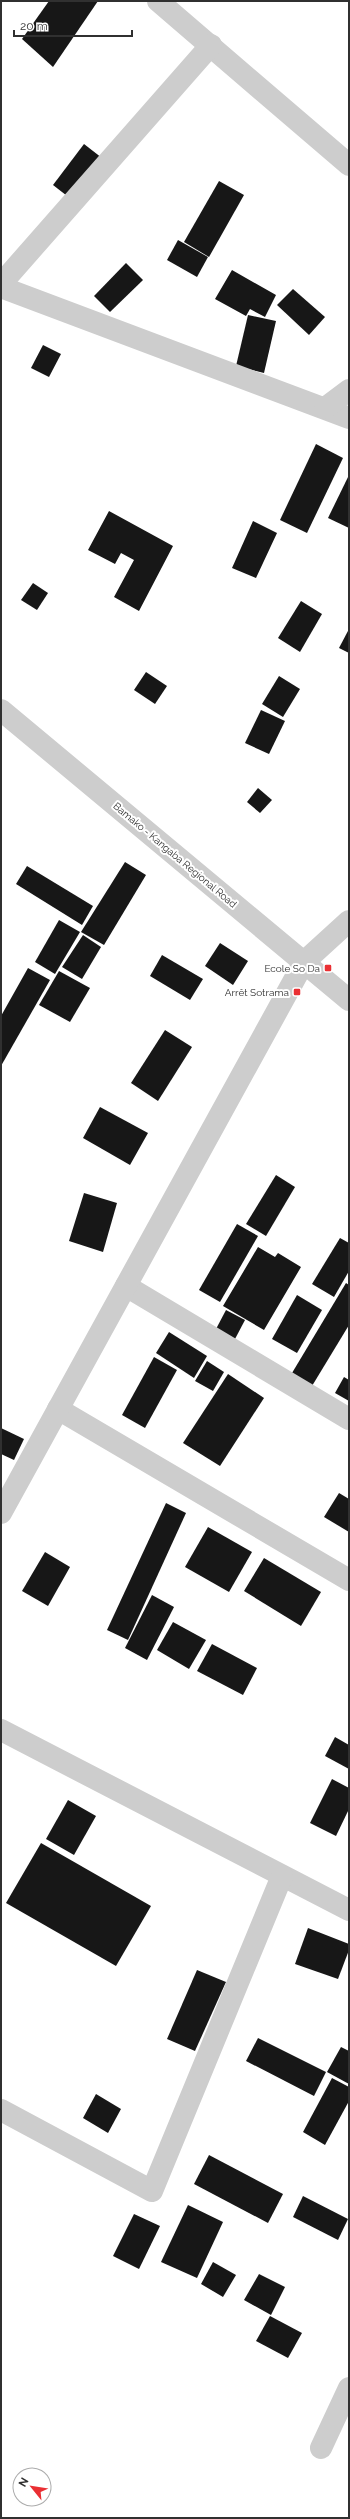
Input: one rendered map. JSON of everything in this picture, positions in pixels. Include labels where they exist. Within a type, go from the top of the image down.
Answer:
[{"type":"street","points":[[158,1],[349,165]]},
{"type":"street","points":[[211,45],[1,286],[349,418]]},
{"type":"street","points":[[325,408],[349,390]]},
{"type":"street","name":"Bamako - Kangaba Regional Road","points":[[1,710],[349,1000]]},
{"type":"street","points":[[1,1513],[9,1480],[58,1409],[304,962],[349,920]]},
{"type":"street","points":[[126,1286],[349,1419]]},
{"type":"street","points":[[58,1409],[349,1580]]},
{"type":"street","points":[[1,1730],[349,1910]]},
{"type":"street","points":[[1,2110],[152,2191],[282,1876]]},
{"type":"street","points":[[321,2448],[349,2388]]},
{"type":"building","points":[[49,1],[98,1],[53,67],[22,39]]},
{"type":"building","points":[[84,144],[102,158],[71,199],[53,185]]},
{"type":"building","points":[[219,181],[244,195],[209,257],[184,242]]},
{"type":"building","points":[[178,240],[208,257],[197,277],[167,260]]},
{"type":"building","points":[[126,263],[143,280],[110,312],[94,296]]},
{"type":"building","points":[[232,270],[276,295],[265,317],[250,309],[246,316],[215,299]]},
{"type":"building","points":[[293,289],[325,317],[309,335],[277,305]]},
{"type":"building","points":[[248,315],[276,321],[264,373],[236,366]]},
{"type":"building","points":[[43,345],[61,354],[49,377],[31,368]]},
{"type":"building","points":[[316,444],[343,458],[307,533],[280,520]]},
{"type":"building","points":[[349,475],[349,528],[328,518]]},
{"type":"building","points":[[109,511],[173,546],[139,611],[114,597],[134,560],[121,553],[115,564],[88,550]]},
{"type":"building","points":[[253,521],[277,533],[256,578],[232,568]]},
{"type":"building","points":[[33,583],[48,593],[37,610],[21,600]]},
{"type":"building","points":[[301,601],[322,614],[300,652],[278,638]]},
{"type":"building","points":[[349,629],[349,653],[339,648]]},
{"type":"building","points":[[146,672],[167,686],[155,704],[134,690]]},
{"type":"building","points":[[279,676],[300,689],[283,717],[262,704]]},
{"type":"building","points":[[261,710],[285,721],[269,754],[245,743]]},
{"type":"building","points":[[258,788],[272,800],[260,813],[247,802]]},
{"type":"building","points":[[125,862],[146,875],[104,945],[81,932]]},
{"type":"building","points":[[27,866],[93,906],[82,925],[16,884]]},
{"type":"building","points":[[59,920],[80,932],[55,974],[35,962]]},
{"type":"building","points":[[83,935],[101,947],[82,979],[62,967]]},
{"type":"building","points":[[220,943],[248,961],[233,985],[205,966]]},
{"type":"building","points":[[162,955],[203,979],[190,1000],[150,976]]},
{"type":"building","points":[[28,968],[50,980],[1,1066],[1,1016]]},
{"type":"building","points":[[59,971],[90,988],[70,1022],[39,1005]]},
{"type":"building","points":[[165,1030],[192,1047],[158,1101],[131,1083]]},
{"type":"building","points":[[100,1107],[148,1133],[130,1165],[83,1138]]},
{"type":"building","points":[[276,1175],[295,1187],[266,1236],[246,1224]]},
{"type":"building","points":[[84,1193],[117,1203],[103,1252],[69,1241]]},
{"type":"building","points":[[237,1224],[258,1236],[220,1302],[199,1290]]},
{"type":"building","points":[[340,1238],[349,1243],[349,1271],[334,1297],[312,1284]]},
{"type":"building","points":[[258,1247],[275,1257],[278,1253],[301,1267],[264,1330],[223,1306]]},
{"type":"building","points":[[346,1283],[349,1285],[349,1325],[312,1386],[292,1373]]},
{"type":"building","points":[[297,1295],[322,1310],[297,1353],[272,1339]]},
{"type":"building","points":[[226,1310],[245,1320],[235,1339],[216,1329]]},
{"type":"building","points":[[169,1332],[207,1356],[194,1378],[156,1353]]},
{"type":"building","points":[[154,1357],[177,1370],[145,1428],[122,1415]]},
{"type":"building","points":[[207,1361],[224,1372],[213,1391],[195,1381]]},
{"type":"building","points":[[228,1374],[264,1398],[220,1466],[183,1443]]},
{"type":"building","points":[[344,1377],[349,1380],[349,1401],[335,1393]]},
{"type":"building","points":[[1,1428],[24,1439],[14,1460],[1,1454]]},
{"type":"building","points":[[339,1493],[349,1499],[349,1532],[324,1517]]},
{"type":"building","points":[[166,1503],[186,1513],[128,1640],[107,1630]]},
{"type":"building","points":[[208,1527],[252,1552],[229,1592],[185,1567]]},
{"type":"building","points":[[45,1552],[70,1567],[48,1606],[22,1591]]},
{"type":"building","points":[[264,1558],[321,1592],[301,1626],[244,1591]]},
{"type":"building","points":[[152,1595],[174,1607],[147,1660],[125,1648]]},
{"type":"building","points":[[173,1622],[206,1640],[189,1669],[157,1650]]},
{"type":"building","points":[[212,1644],[257,1668],[243,1695],[197,1671]]},
{"type":"building","points":[[335,1737],[349,1745],[349,1769],[325,1756]]},
{"type":"building","points":[[332,1779],[349,1788],[349,1809],[336,1836],[310,1823]]},
{"type":"building","points":[[68,1800],[96,1816],[74,1855],[46,1839]]},
{"type":"building","points":[[41,1843],[151,1906],[116,1966],[6,1903]]},
{"type":"building","points":[[308,1928],[349,1944],[349,1950],[338,1979],[295,1964]]},
{"type":"building","points":[[197,1970],[226,1982],[195,2051],[167,2039]]},
{"type":"building","points":[[258,2038],[326,2072],[314,2096],[246,2061]]},
{"type":"building","points":[[341,2047],[349,2051],[349,2084],[327,2072]]},
{"type":"building","points":[[332,2078],[349,2087],[349,2101],[325,2145],[303,2132]]},
{"type":"building","points":[[96,2094],[121,2109],[108,2133],[83,2118]]},
{"type":"building","points":[[209,2155],[283,2194],[268,2223],[194,2184]]},
{"type":"building","points":[[303,2196],[348,2219],[338,2240],[293,2217]]},
{"type":"building","points":[[188,2205],[223,2222],[197,2278],[161,2262]]},
{"type":"building","points":[[134,2214],[160,2226],[139,2269],[113,2256]]},
{"type":"building","points":[[213,2262],[236,2275],[223,2297],[201,2284]]},
{"type":"building","points":[[259,2274],[285,2287],[271,2315],[244,2300]]},
{"type":"building","points":[[270,2316],[302,2333],[288,2358],[256,2341]]},
{"type":"place","name":"Ecole So Da","points":[[328,968]]},
{"type":"place","name":"Arrêt Sotrama","points":[[297,992]]}]
